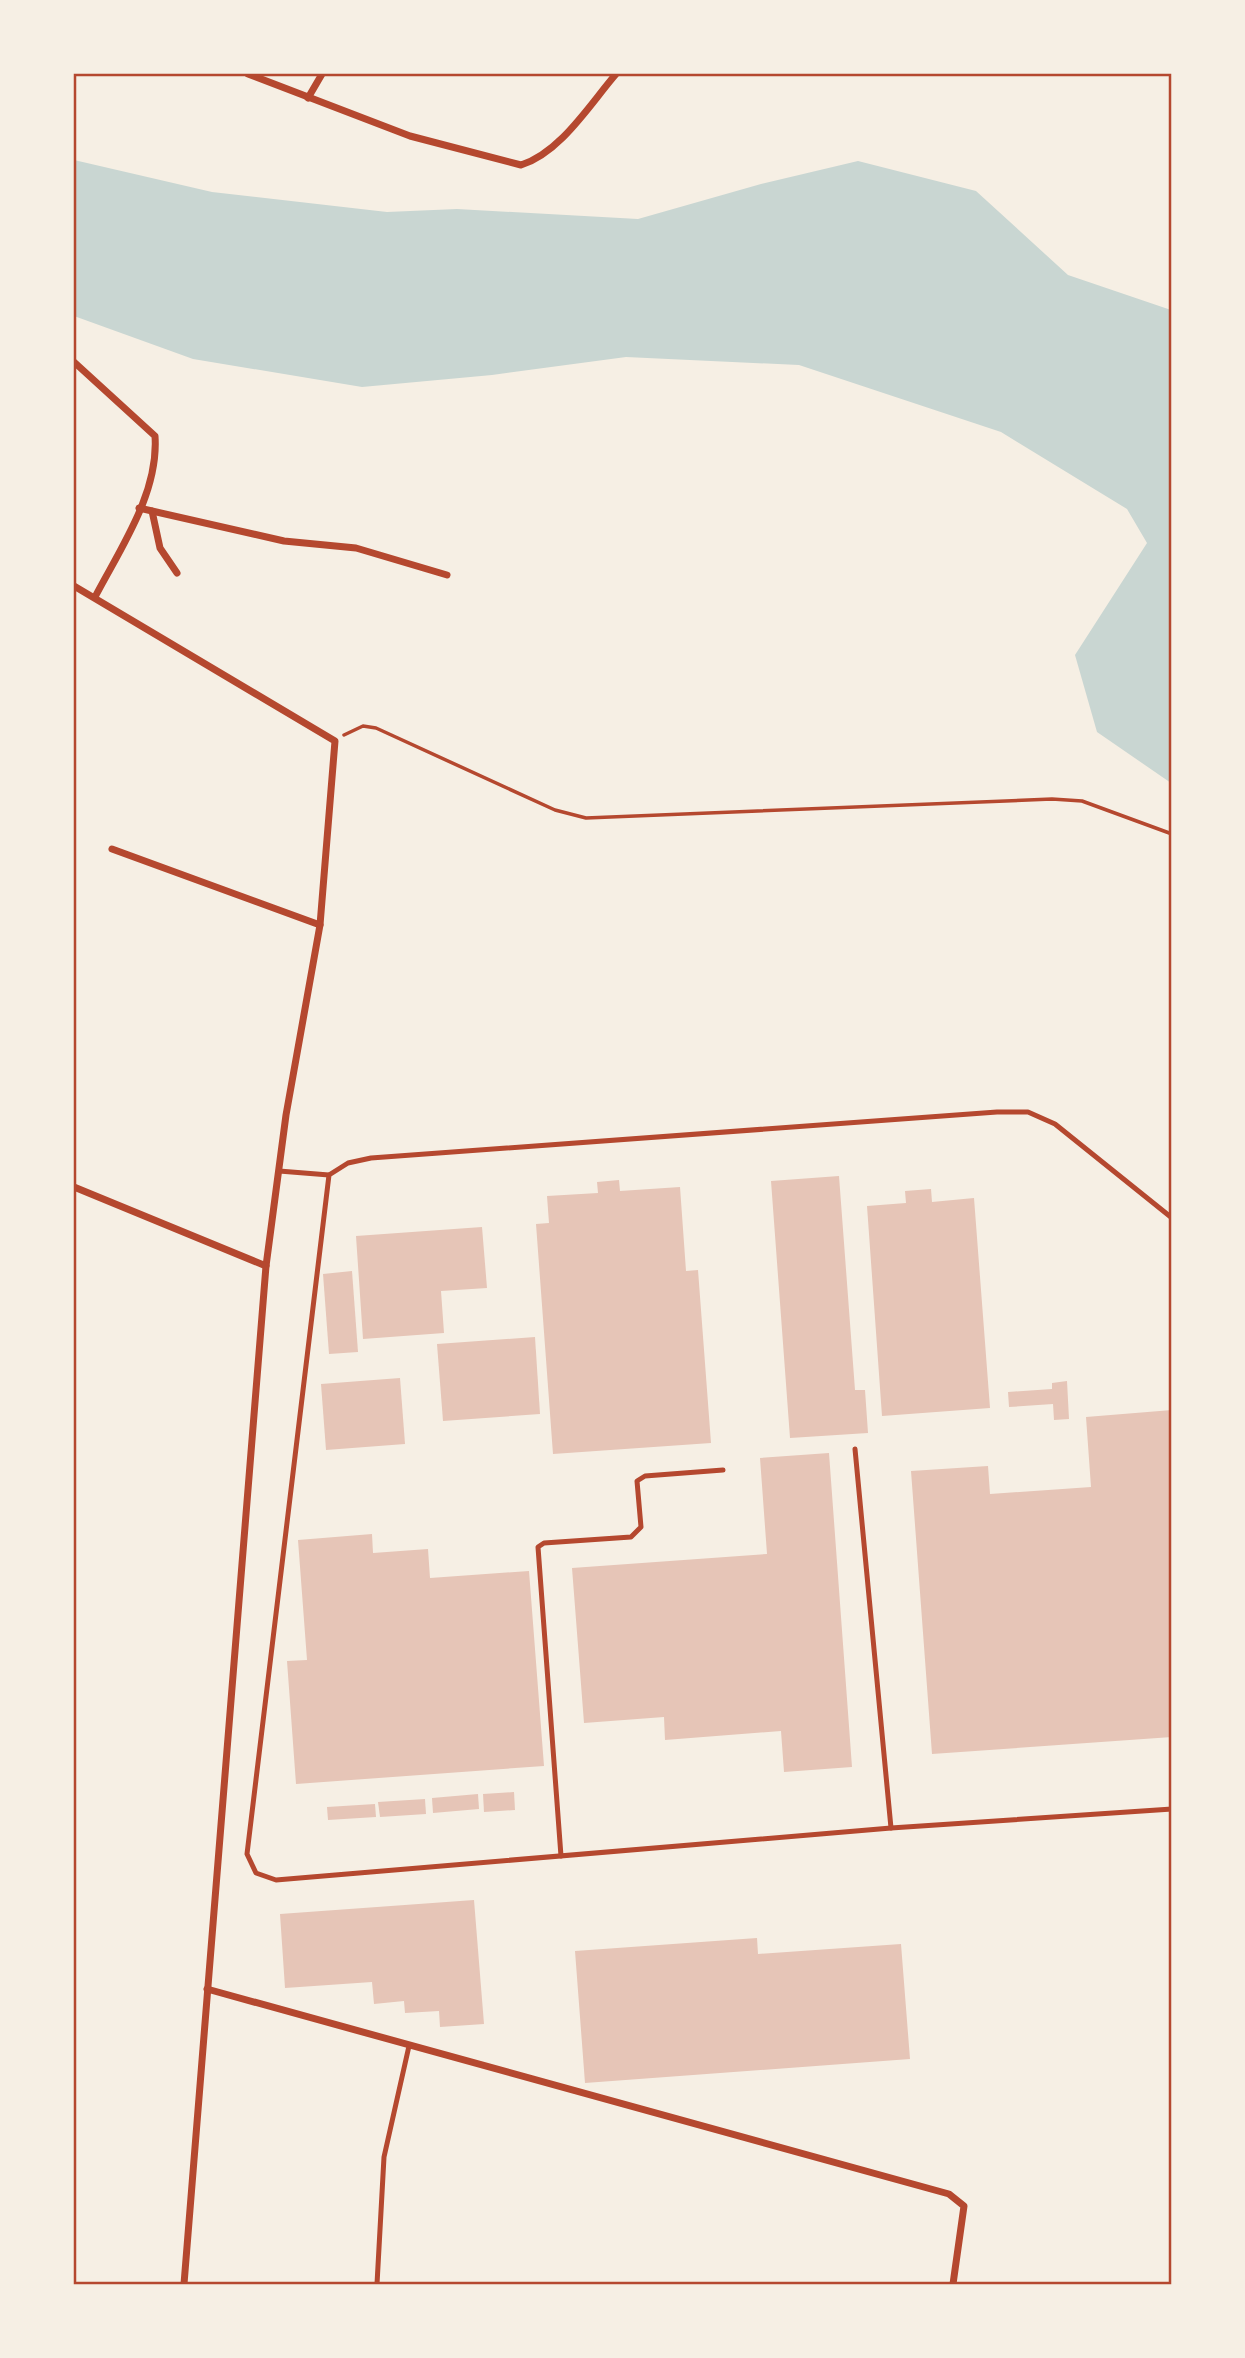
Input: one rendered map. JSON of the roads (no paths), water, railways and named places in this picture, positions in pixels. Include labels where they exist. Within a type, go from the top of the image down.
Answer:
[{"type":"street","points":[[248,74],[442,146],[522,165],[540,155],[562,136],[615,74]]},
{"type":"street","points":[[308,98],[322,74]]},
{"type":"street","points":[[74,362],[155,436],[147,489],[94,597]]},
{"type":"street","points":[[139,509],[284,541],[356,548],[447,575]]},
{"type":"street","points":[[152,511],[160,548],[177,573]]},
{"type":"street","points":[[74,586],[335,741],[320,925],[286,1115],[266,1266],[184,2284]]},
{"type":"street","points":[[112,849],[320,925]]},
{"type":"street","points":[[74,1187],[266,1266]]},
{"type":"street","points":[[207,1989],[949,2194],[964,2206],[953,2284]]},
{"type":"lane","points":[[279,1171],[329,1175],[348,1163],[371,1158],[997,1112],[1028,1112],[1055,1124],[1171,1218]]},
{"type":"lane","points":[[329,1175],[247,1854],[256,1873],[276,1880],[891,1828],[1171,1809]]},
{"type":"lane","points":[[855,1449],[891,1828]]},
{"type":"lane","points":[[561,1856],[538,1546],[544,1543],[631,1537],[638,1534],[640,1527],[637,1480],[645,1476],[723,1470]]},
{"type":"lane","points":[[377,2284],[384,2157],[409,2046]]}]
